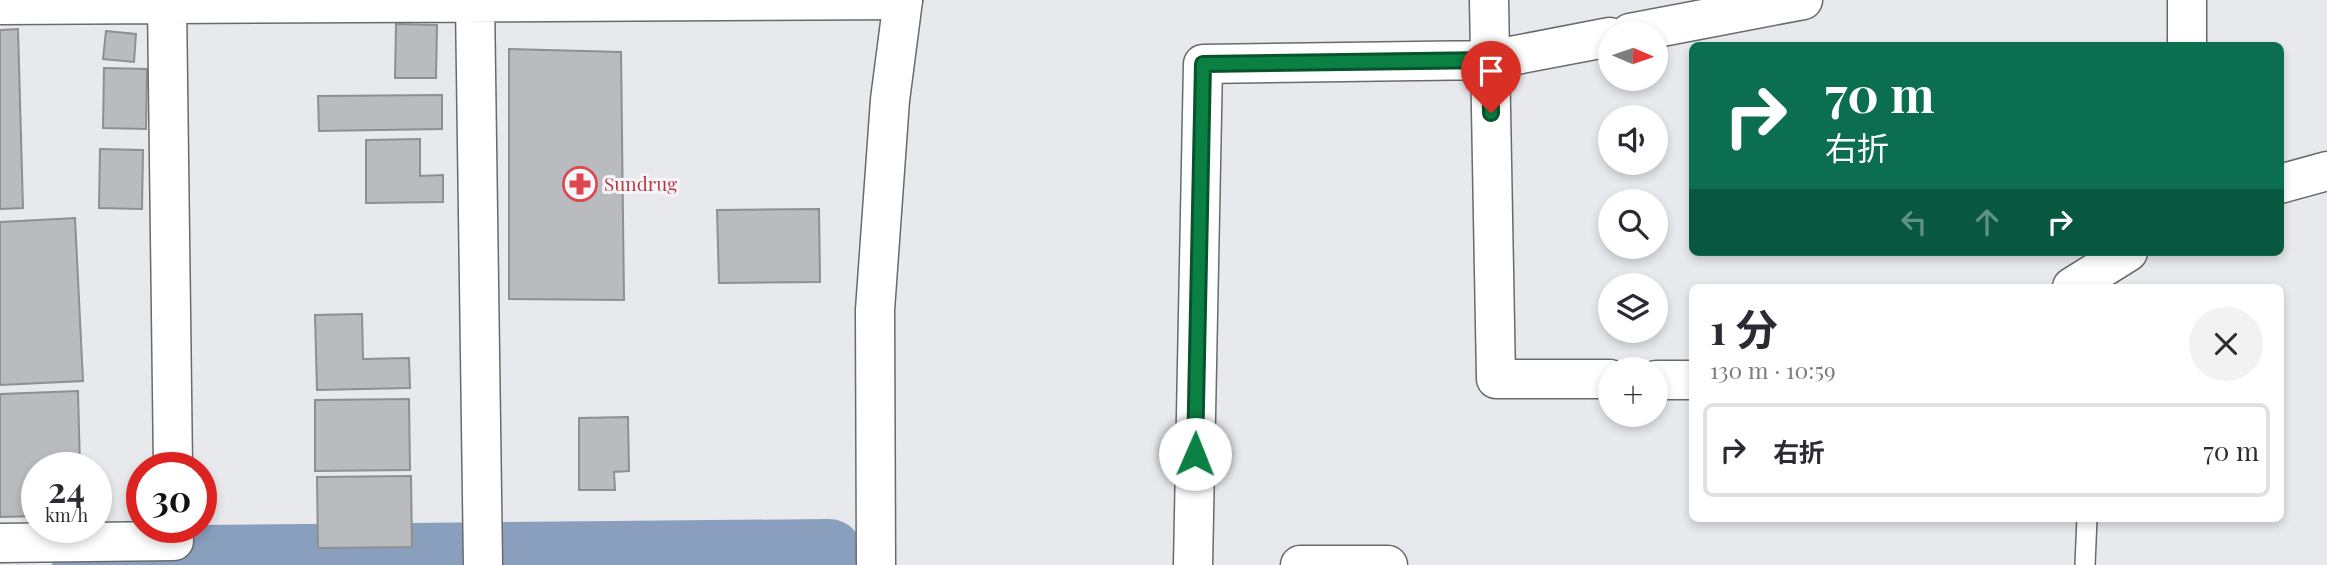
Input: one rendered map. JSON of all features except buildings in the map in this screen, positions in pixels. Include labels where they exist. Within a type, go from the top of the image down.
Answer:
[{"type":"street","points":[[0,5],[903,0],[890,100],[875,310],[876,565]]},
{"type":"street","points":[[1489,0],[1496,379],[1598,380]]},
{"type":"street","points":[[1668,26],[1803,0]]},
{"type":"street","points":[[2187,42],[2188,0]]},
{"type":"street","points":[[475,2],[483,547]]},
{"type":"street","points":[[167,4],[173,452]]},
{"type":"street","points":[[1193,565],[1203,64],[1490,60],[1598,39]]},
{"type":"street","points":[[2284,183],[2327,171]]},
{"type":"street","points":[[2077,284],[2123,256]]},
{"type":"street","points":[[1668,380],[1689,380]]},
{"type":"street","points":[[0,543],[174,546]]},
{"type":"street","points":[[1300,565],[1388,565]]},
{"type":"lane","points":[[2085,565],[2087,522]]},
{"type":"waterway","points":[[86,560],[829,553]]},
{"type":"place","name":"Sundrug","points":[[580,184]]},
{"type":"route","points":[[1195,454],[1203,64],[1490,60],[1491,113]]}]
